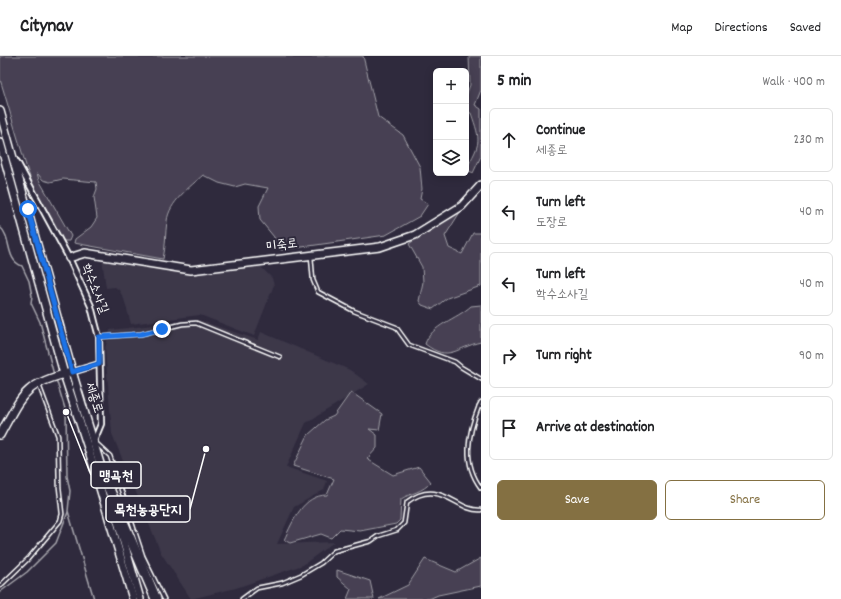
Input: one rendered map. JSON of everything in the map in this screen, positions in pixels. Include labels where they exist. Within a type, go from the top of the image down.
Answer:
[{"type":"highway","points":[[104,477],[156,599]]},
{"type":"main road","name":"세종로","points":[[0,111],[2,124],[14,157],[72,372],[94,441],[140,599]]},
{"type":"main road","name":"세종로","points":[[0,142],[61,374],[89,451],[133,599]]},
{"type":"main road","points":[[0,150],[5,158]]},
{"type":"main road","name":"미죽로","points":[[69,258],[85,253],[191,270],[380,247],[407,238],[462,206],[481,185]]},
{"type":"main road","points":[[0,435],[19,401],[29,388],[46,379],[72,372]]},
{"type":"street","name":"학수소사길","points":[[14,157],[69,258],[91,306],[99,337],[101,424],[94,441]]},
{"type":"street","points":[[72,372],[99,364]]},
{"type":"lane","points":[[310,255],[313,280],[318,292],[354,311],[396,327],[409,345],[455,362],[461,368],[481,379]]},
{"type":"lane","points":[[99,337],[141,334],[182,324],[196,323],[280,357]]},
{"type":"lane","points":[[0,586],[28,559],[60,521],[62,514],[59,487],[58,436],[38,383]]},
{"type":"lane","points":[[481,402],[469,436],[468,455],[469,467],[474,479],[481,488]]},
{"type":"lane","points":[[94,441],[110,456],[143,556],[164,599]]},
{"type":"lane","points":[[242,599],[257,588],[282,583],[301,575],[321,563],[334,550],[371,541],[378,536],[397,530],[404,523],[407,502],[415,496],[430,493],[446,495],[469,507],[481,510]]},
{"type":"shaded area","points":[[0,56],[363,56],[378,117],[403,135],[420,167],[422,189],[420,199],[428,204],[420,216],[386,235],[281,250],[276,245],[274,237],[260,220],[259,206],[268,188],[245,184],[235,187],[219,183],[203,175],[181,195],[172,207],[167,221],[163,259],[74,243],[75,239],[91,227],[97,218],[94,197],[97,189],[96,182],[63,179],[50,182],[43,180],[37,173],[39,180],[71,236],[69,241],[63,241],[33,185],[27,169],[0,79]]},
{"type":"shaded area","points":[[469,56],[481,56],[481,90],[475,105],[481,109],[481,156],[473,173],[469,171],[469,164],[477,147],[478,136],[471,113],[469,113]]},
{"type":"shaded area","points":[[462,209],[445,236],[449,248],[462,254],[473,233],[481,233],[481,286],[447,298],[433,309],[422,305],[419,301],[423,282],[422,267],[409,244],[440,220]]},
{"type":"shaded area","points":[[102,259],[178,273],[208,273],[258,264],[272,278],[274,285],[254,336],[200,315],[131,324],[124,299],[119,290],[115,287],[106,288]]},
{"type":"shaded area","points":[[481,305],[481,342],[447,353],[433,350],[425,344],[428,337],[438,327],[471,306]]},
{"type":"shaded area","points":[[198,320],[258,340],[261,332],[350,370],[369,384],[306,423],[286,467],[327,481],[324,490],[294,507],[277,544],[334,542],[303,565],[236,588],[191,599],[161,553],[112,434],[105,349],[110,330]]},
{"type":"shaded area","points":[[351,392],[382,414],[379,430],[369,429],[377,435],[377,448],[367,459],[393,475],[419,467],[431,482],[421,490],[401,499],[400,520],[396,524],[360,531],[340,529],[331,538],[321,534],[290,543],[284,540],[295,517],[311,499],[327,495],[334,479],[293,466],[308,435],[325,420],[334,416]]},
{"type":"shaded area","points":[[481,558],[481,586],[438,595],[429,599],[379,599],[408,585],[425,559],[456,572]]},
{"type":"shaded area","points":[[337,570],[370,581],[374,599],[347,599],[351,589],[337,577]]},
{"type":"waterway","points":[[0,227],[4,231],[13,259],[22,266],[29,281],[32,296],[31,303],[40,322],[54,375]]},
{"type":"waterway","points":[[56,379],[66,412],[67,476],[70,491],[68,511],[94,599]]},
{"type":"waterway","points":[[0,592],[27,572],[56,543],[68,512]]},
{"type":"place","name":"맹곡천","points":[[66,412]]},
{"type":"place","name":"목천농공단지","points":[[206,449]]},
{"type":"route","points":[[28,209],[72,372],[99,364],[99,337],[141,334],[162,329]]}]
